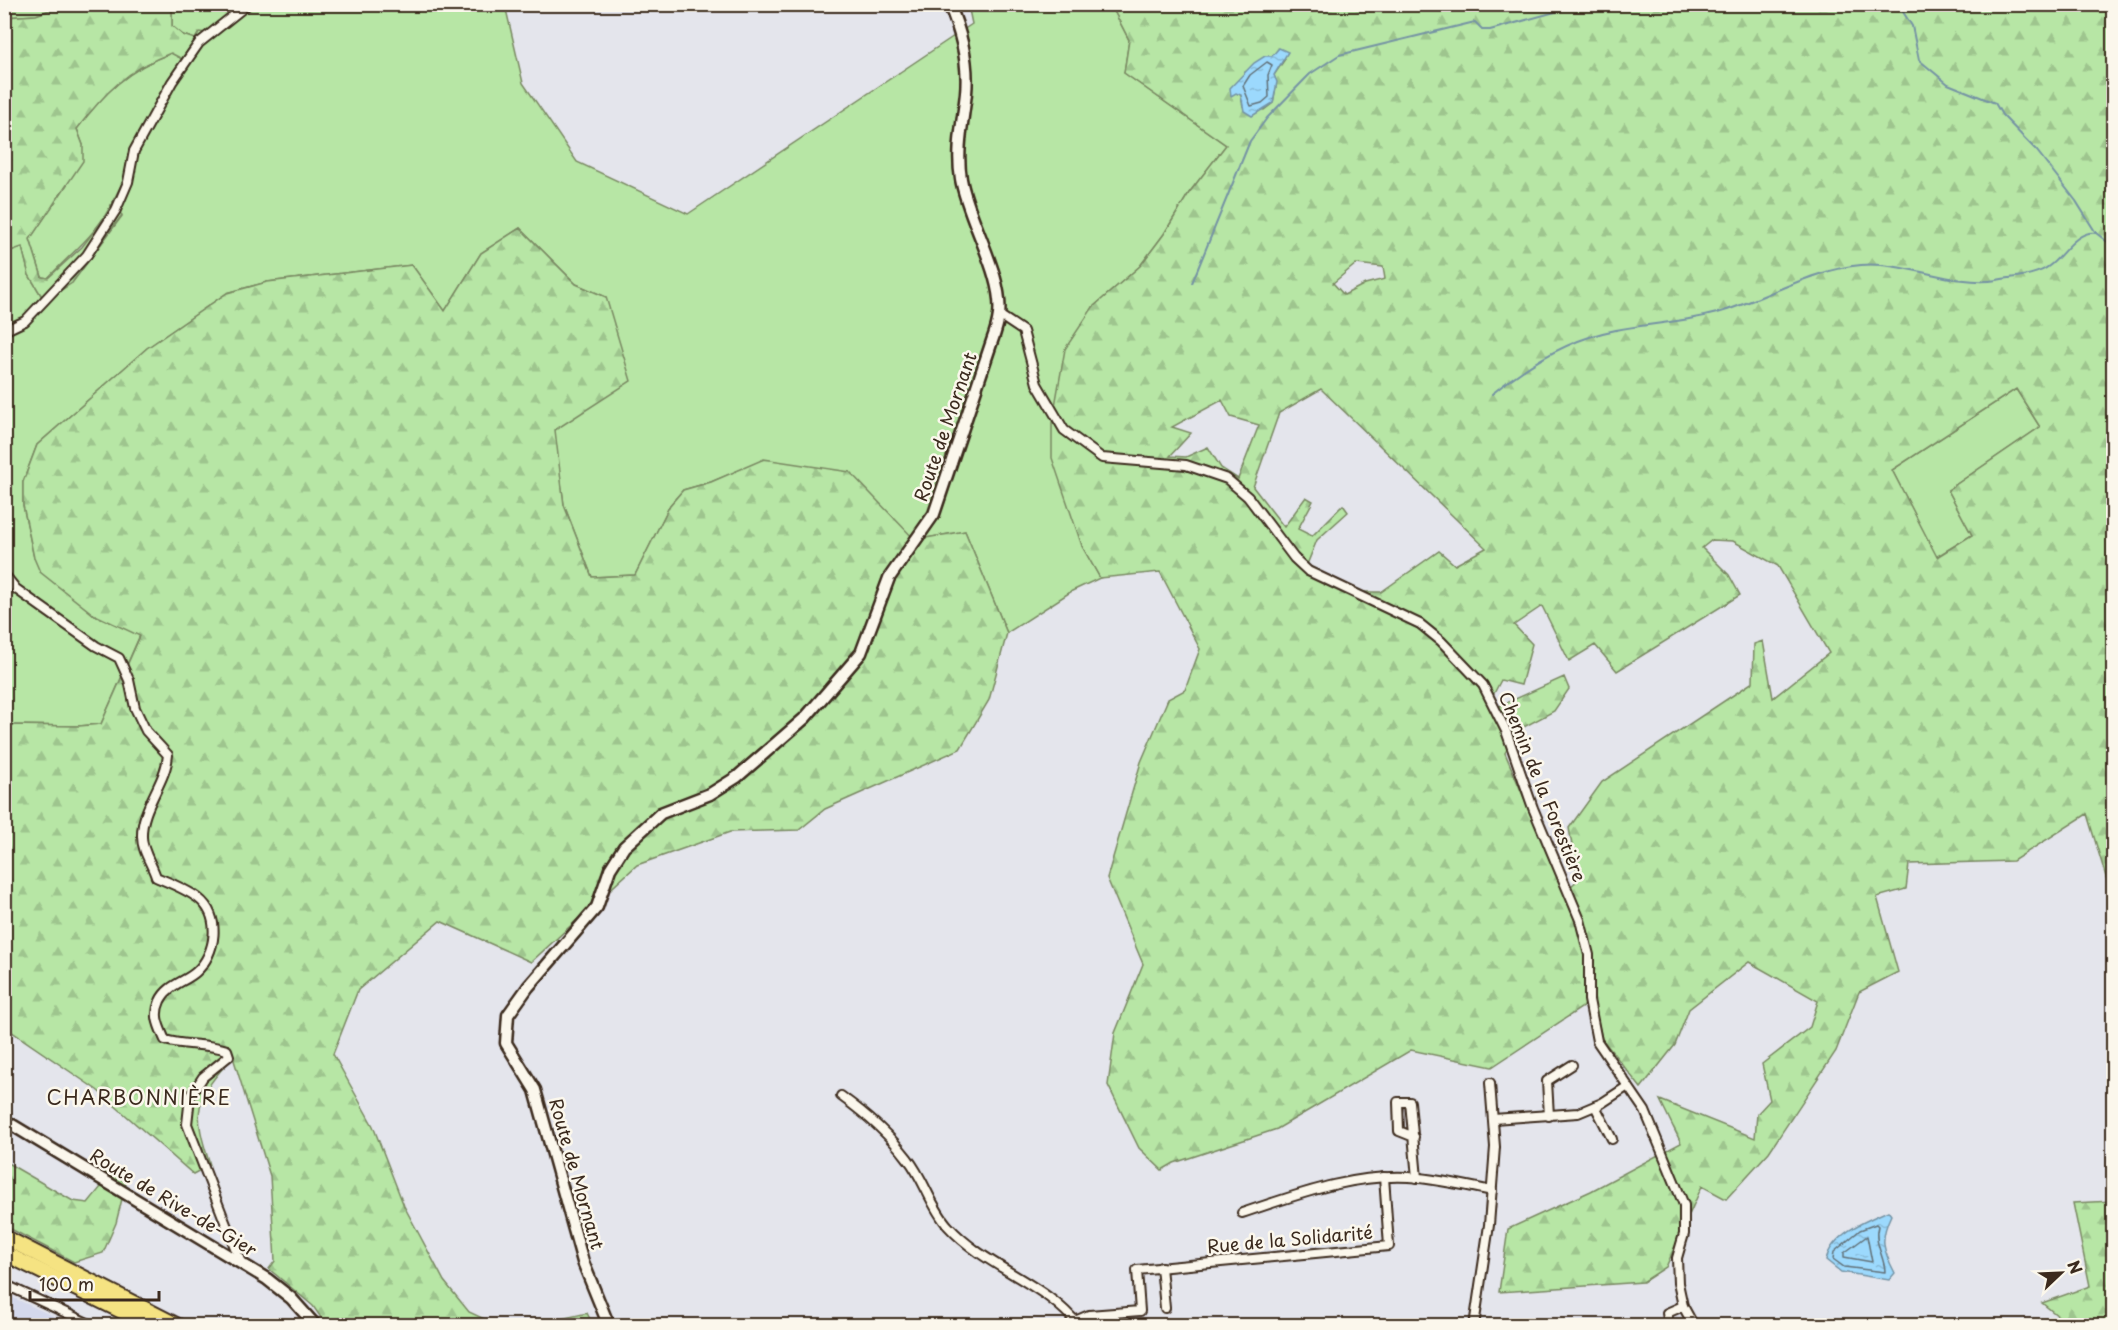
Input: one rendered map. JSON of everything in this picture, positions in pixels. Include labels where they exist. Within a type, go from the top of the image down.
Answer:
[{"type":"highway","points":[[4,1237],[178,1326]]},
{"type":"highway","points":[[4,1253],[152,1326]]},
{"type":"main road","name":"Route de Mornant","points":[[609,1326],[583,1262],[535,1090],[506,1043],[508,1015],[528,987],[597,907],[610,869],[624,848],[661,813],[710,794],[737,777],[805,718],[861,653],[889,578],[934,513],[999,315],[997,289],[968,209],[960,178],[959,151],[966,91],[966,60],[961,37],[949,4]]},
{"type":"main road","name":"Route de Rive-de-Gier","points":[[4,1120],[241,1263],[291,1298],[316,1326]]},
{"type":"street","points":[[4,331],[25,321],[87,255],[116,210],[128,182],[134,151],[172,82],[199,43],[248,4]]},
{"type":"street","name":"Chemin de la Forestière","points":[[999,315],[1023,331],[1037,384],[1064,430],[1102,458],[1186,465],[1227,479],[1248,497],[1294,558],[1308,571],[1420,624],[1441,641],[1483,685],[1506,731],[1533,808],[1580,920],[1589,955],[1588,1000],[1597,1041],[1645,1111],[1684,1205],[1684,1234],[1677,1258],[1678,1283],[1683,1306],[1694,1326]]},
{"type":"street","points":[[4,574],[16,589],[123,664],[135,708],[146,731],[168,755],[167,765],[147,812],[142,837],[156,877],[200,899],[209,913],[214,934],[210,954],[195,973],[175,984],[161,999],[156,1018],[165,1040],[177,1043],[206,1043],[227,1050],[229,1056],[203,1077],[190,1097],[188,1124],[241,1263]]},
{"type":"street","points":[[1549,1116],[1547,1082],[1572,1065]]},
{"type":"street","points":[[1474,1326],[1492,1191],[1495,1147],[1490,1083]]},
{"type":"street","points":[[1493,1119],[1578,1113],[1595,1106],[1628,1086]]},
{"type":"street","points":[[841,1096],[874,1121],[909,1159],[946,1225],[981,1257],[1040,1291],[1077,1323],[1089,1315],[1140,1311],[1137,1270],[1161,1268],[1165,1308]]},
{"type":"street","points":[[1595,1106],[1612,1139]]},
{"type":"street","points":[[1414,1137],[1417,1178]]},
{"type":"street","points":[[1242,1213],[1345,1182],[1384,1178],[1417,1178],[1492,1191]]},
{"type":"street","name":"Rue de la Solidarité","points":[[1161,1268],[1389,1246],[1384,1178]]},
{"type":"street","points":[[4,1284],[94,1326]]},
{"type":"street","points":[[1669,1326],[1667,1313],[1683,1306]]},
{"type":"shaded area","points":[[5,1294],[51,1315],[73,1325],[5,1325]]},
{"type":"green space","points":[[4,5],[64,5],[36,15],[5,17]]},
{"type":"green space","points":[[64,5],[172,5],[172,26],[183,35],[195,39],[199,32],[209,33],[196,50],[182,59],[171,53],[129,75],[107,93],[77,129],[83,145],[83,161],[30,239],[42,277],[48,278],[82,247],[107,214],[121,185],[124,189],[115,208],[122,215],[72,283],[51,297],[41,295],[29,275],[22,247],[5,253],[4,17],[36,15]]},
{"type":"green space","points":[[172,5],[505,5],[523,83],[577,162],[688,214],[972,24],[968,5],[1111,5],[1129,40],[1124,73],[1226,145],[1189,193],[1164,234],[1140,266],[1093,307],[1082,546],[1100,578],[1072,591],[1007,633],[965,531],[915,540],[764,460],[711,482],[683,490],[670,505],[635,575],[592,577],[564,505],[554,430],[606,297],[576,284],[520,228],[481,253],[445,311],[412,265],[267,282],[227,293],[147,348],[37,445],[23,482],[23,505],[34,558],[93,614],[140,635],[101,724],[5,725],[4,253],[22,246],[29,275],[41,295],[72,283],[122,216],[115,209],[114,199],[108,211],[84,241],[48,278],[42,277],[30,239],[67,184],[83,145],[77,129],[107,93],[129,75],[171,53],[182,59],[196,50],[195,39],[183,35],[172,26]]},
{"type":"green space","points":[[1111,5],[2113,5],[2113,900],[2087,814],[2013,861],[1909,864],[1906,889],[1877,897],[1898,972],[1859,992],[1836,1051],[1769,1152],[1726,1199],[1702,1186],[1666,1267],[1643,1282],[1499,1292],[1508,1229],[1591,1191],[1681,1143],[1660,1100],[1755,1138],[1757,1114],[1770,1100],[1762,1064],[1810,1027],[1818,1001],[1749,962],[1689,1009],[1675,1045],[1641,1088],[1602,1039],[1593,1000],[1492,1067],[1411,1050],[1277,1129],[1174,1163],[1162,1170],[1139,1148],[1108,1085],[1115,1033],[1143,964],[1107,878],[1141,762],[1168,699],[1185,690],[1200,649],[1160,572],[1100,578],[1082,546],[1052,458],[1052,423],[1065,349],[1093,307],[1140,266],[1164,234],[1189,193],[1226,145],[1124,73],[1129,40]],"holes":[[[1272,56],[1285,59],[1274,75],[1276,86],[1273,103],[1264,110],[1243,106],[1241,95],[1236,93],[1245,72]],[[1356,264],[1383,267],[1385,279],[1365,284],[1344,295],[1333,283]],[[1321,389],[1486,548],[1455,565],[1439,551],[1381,592],[1341,592],[1304,572],[1317,540],[1348,512],[1343,505],[1312,536],[1298,529],[1313,501],[1306,497],[1284,527],[1253,487],[1279,413]],[[2016,389],[2040,427],[1948,490],[1972,535],[1937,557],[1892,470]],[[1222,400],[1231,417],[1259,425],[1238,479],[1221,468],[1208,447],[1186,457],[1170,456],[1191,433],[1172,427]],[[1712,540],[1733,541],[1778,566],[1829,653],[1773,698],[1763,641],[1754,644],[1753,682],[1602,782],[1569,828],[1578,880],[1564,892],[1505,753],[1518,730],[1554,711],[1569,689],[1564,677],[1491,710],[1489,703],[1501,680],[1521,685],[1532,644],[1514,625],[1542,606],[1569,661],[1595,645],[1617,671],[1740,595],[1729,575],[1702,548]]]},
{"type":"green space","points":[[520,228],[576,284],[606,297],[631,381],[555,430],[564,505],[592,577],[635,575],[670,505],[683,490],[711,482],[764,459],[850,472],[915,540],[965,531],[1007,633],[989,700],[960,749],[825,809],[799,830],[730,832],[637,865],[531,962],[440,921],[358,990],[333,1054],[373,1126],[404,1206],[444,1281],[469,1312],[497,1325],[326,1325],[313,1306],[269,1269],[275,1261],[270,1176],[233,1057],[210,1084],[200,1107],[201,1132],[210,1165],[193,1174],[97,1090],[5,1027],[5,725],[101,724],[140,636],[93,614],[40,572],[34,558],[23,505],[23,482],[37,445],[147,348],[227,293],[267,282],[412,265],[445,311],[481,253]]},
{"type":"green space","points":[[2016,389],[2040,427],[1948,490],[1972,535],[1936,557],[1892,470]]},
{"type":"green space","points":[[4,1161],[73,1201],[88,1203],[101,1187],[107,1167],[126,1183],[116,1223],[103,1253],[74,1262],[5,1226]]},
{"type":"green space","points":[[2113,1201],[2113,1325],[2069,1325],[2042,1303],[2090,1286],[2073,1203]]},
{"type":"green space","points":[[587,1313],[593,1325],[534,1325]]},
{"type":"water","points":[[1279,48],[1288,52],[1274,75],[1277,82],[1273,103],[1252,116],[1244,111],[1241,95],[1236,93],[1231,96],[1230,88],[1254,63],[1265,56],[1272,56]]},
{"type":"water","points":[[1888,1211],[1891,1215],[1885,1231],[1884,1245],[1895,1273],[1889,1280],[1841,1272],[1826,1260],[1829,1251],[1842,1236],[1860,1224]]},
{"type":"waterway","points":[[1192,283],[1250,141],[1267,118],[1310,74],[1339,55],[1475,22],[1483,30],[1490,30],[1584,4]]},
{"type":"waterway","points":[[1898,4],[1912,26],[1919,60],[1948,84],[1995,103],[2002,115],[2037,151],[2076,201],[2096,233],[2114,247]]},
{"type":"waterway","points":[[1492,394],[1535,363],[1582,340],[1616,330],[1711,315],[1826,272],[1861,265],[1878,265],[1964,280],[1997,280],[2031,274],[2044,269],[2076,239],[2082,235],[2096,233]]},
{"type":"district","name":"CHARBONNIÈRE","points":[[139,1098]]}]
